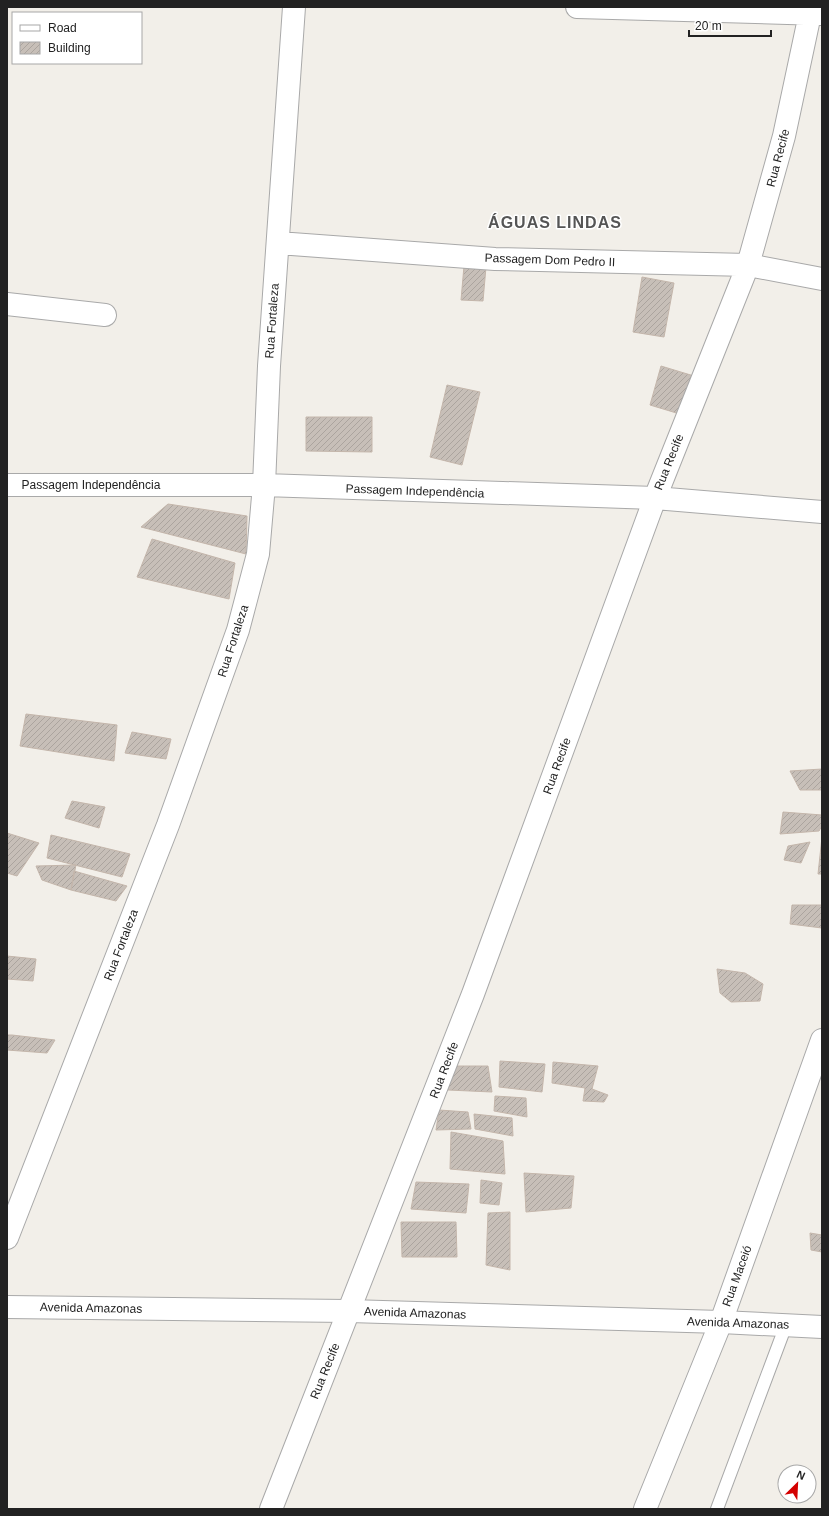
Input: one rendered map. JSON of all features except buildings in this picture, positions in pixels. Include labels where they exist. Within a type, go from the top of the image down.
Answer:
[{"type":"street","name":"Rua Fortaleza","points":[[7,1238],[168,825],[238,630],[258,554],[264,485],[269,366],[294,7]]},
{"type":"street","points":[[577,7],[816,14]]},
{"type":"street","name":"Rua Recife","points":[[271,1509],[473,994],[655,498],[748,264],[816,14]]},
{"type":"street","name":"Passagem Dom Pedro II","points":[[278,243],[495,259],[748,264],[822,279]]},
{"type":"street","points":[[7,304],[105,315]]},
{"type":"street","name":"Passagem Independência","points":[[7,485],[264,485],[655,498],[822,512]]},
{"type":"street","name":"Rua Maceió","points":[[645,1509],[721,1322],[822,1040]]},
{"type":"street","name":"Avenida Amazonas","points":[[7,1307],[349,1311],[721,1322],[822,1327]]},
{"type":"lane","points":[[717,1509],[786,1325]]},
{"type":"district","name":"ÁGUAS LINDAS","points":[[555,222]]}]
